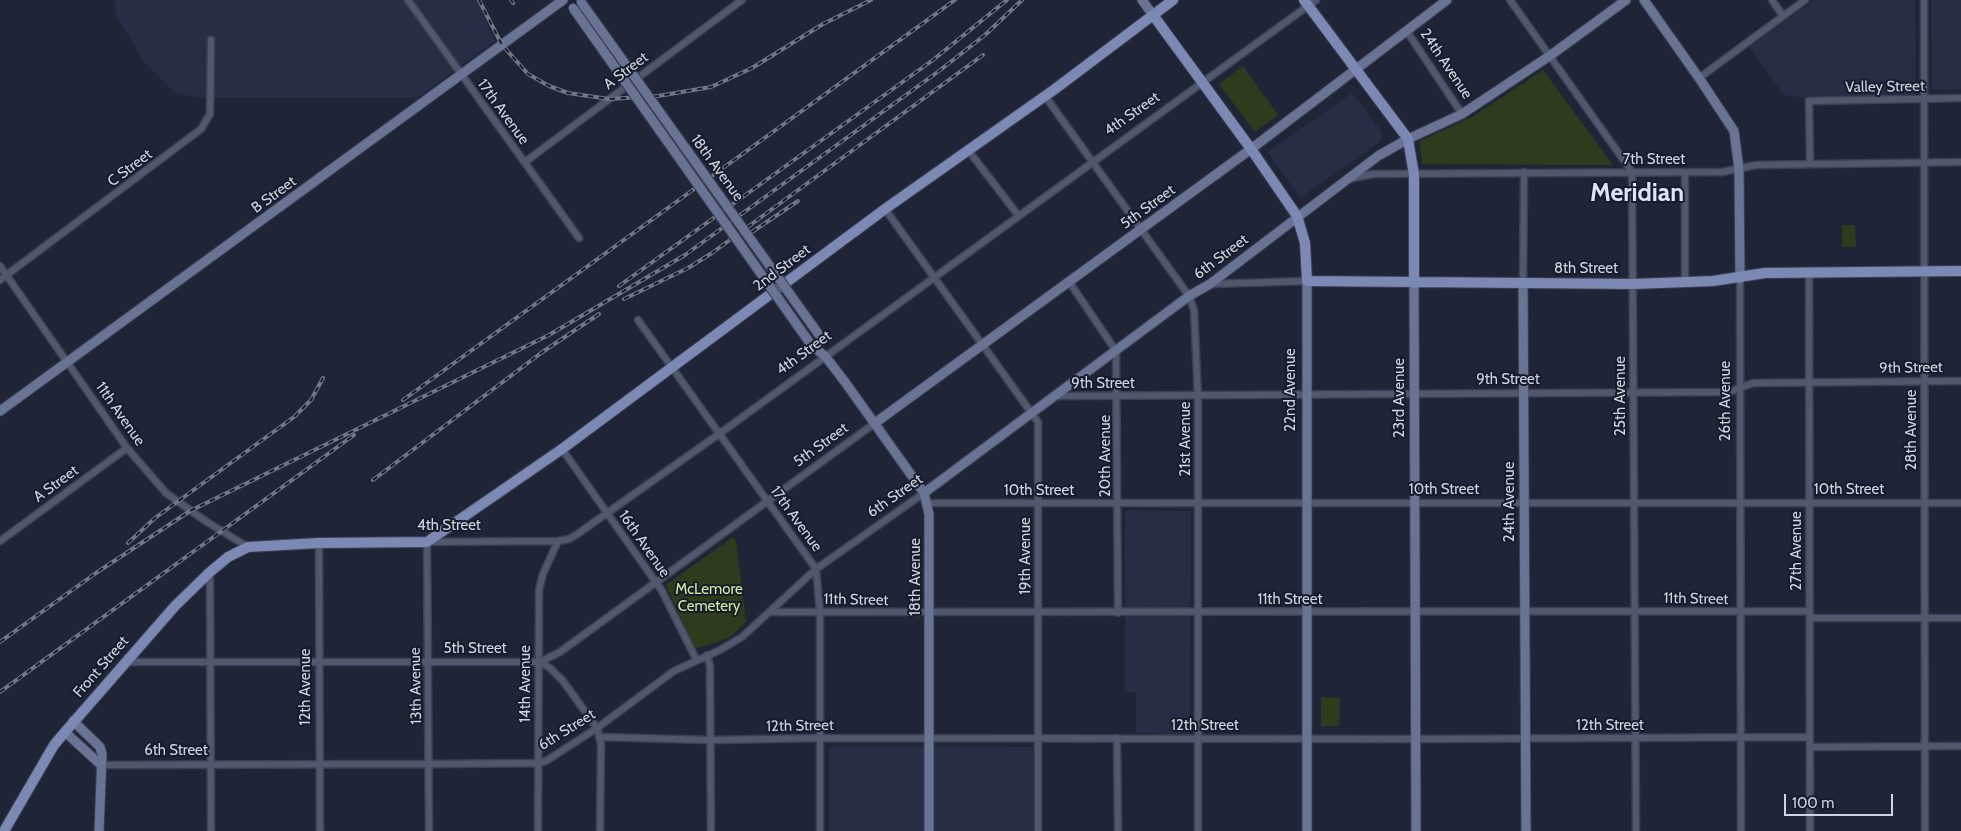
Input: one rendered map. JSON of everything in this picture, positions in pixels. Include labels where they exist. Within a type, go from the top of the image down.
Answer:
[{"type":"main road","points":[[1152,15],[1173,0]]},
{"type":"main road","name":"23rd Avenue","points":[[1309,2],[1354,70],[1408,139],[1414,175],[1414,283]]},
{"type":"main road","name":"22nd Avenue","points":[[1152,15],[1252,149],[1297,216],[1305,243],[1307,281]]},
{"type":"main road","name":"2nd Street","points":[[427,542],[562,449],[885,209],[1045,96],[1152,15]]},
{"type":"main road","name":"8th Street","points":[[1307,281],[1633,284],[1740,279],[1765,273],[1961,270]]},
{"type":"main road","name":"4th Street","points":[[248,547],[319,542],[427,542]]},
{"type":"main road","name":"Front Street","points":[[4,831],[54,746],[74,721],[175,606],[210,572],[248,547]]},
{"type":"street","name":"17th Avenue","points":[[408,0],[579,238]]},
{"type":"street","name":"B Street","points":[[0,411],[563,0]]},
{"type":"street","name":"A Street","points":[[524,162],[742,0]]},
{"type":"street","name":"22nd Avenue","points":[[1142,0],[1152,15]]},
{"type":"street","name":"5th Street","points":[[126,662],[540,662],[560,652],[1070,283],[1142,228],[1252,149],[1447,0]]},
{"type":"street","points":[[1510,0],[1551,55],[1632,172]]},
{"type":"street","name":"6th Street","points":[[101,764],[539,763],[553,758],[674,671],[737,640],[771,612],[816,569],[924,493],[1189,296],[1210,284],[1378,156],[1408,139],[1462,114],[1551,55],[1626,0]]},
{"type":"street","name":"26th Avenue","points":[[1644,0],[1700,78],[1734,131],[1738,169],[1740,279],[1741,831]]},
{"type":"street","points":[[1772,0],[1783,16]]},
{"type":"street","points":[[1700,78],[1805,0]]},
{"type":"street","name":"28th Avenue","points":[[1924,0],[1925,831]]},
{"type":"street","name":"4th Street","points":[[427,542],[558,541],[569,539],[719,434],[1309,2]]},
{"type":"street","name":"18th Avenue","points":[[576,3],[822,339],[825,356]]},
{"type":"street","name":"18th Avenue","points":[[576,3],[812,346],[825,356],[924,493],[929,514],[929,831]]},
{"type":"street","name":"24th Avenue","points":[[1406,30],[1462,114]]},
{"type":"street","name":"C Street","points":[[0,280],[201,130],[210,114],[211,40]]},
{"type":"street","name":"21st Avenue","points":[[1045,96],[1142,228],[1189,296],[1194,310],[1198,397],[1198,831]]},
{"type":"street","name":"Valley Street","points":[[1810,164],[1808,100],[1961,98]]},
{"type":"street","points":[[968,150],[1018,215]]},
{"type":"street","name":"7th Street","points":[[1347,180],[1373,174],[1722,172],[1756,165],[1961,162]]},
{"type":"street","name":"24th Avenue","points":[[1524,172],[1526,831]]},
{"type":"street","name":"25th Avenue","points":[[1632,172],[1636,831]]},
{"type":"street","points":[[1685,172],[1686,282]]},
{"type":"street","name":"19th Avenue","points":[[885,209],[984,344],[1038,422],[1038,831]]},
{"type":"street","name":"11th Avenue","points":[[0,266],[128,448],[166,493],[207,522],[248,547]]},
{"type":"street","name":"27th Avenue","points":[[1809,272],[1810,831]]},
{"type":"street","name":"22nd Avenue","points":[[1307,281],[1307,831]]},
{"type":"street","name":"8th Street","points":[[1210,284],[1307,281]]},
{"type":"street","points":[[1070,283],[1116,351]]},
{"type":"street","name":"23rd Avenue","points":[[1414,283],[1416,831]]},
{"type":"street","name":"17th Avenue","points":[[638,320],[816,569],[820,612],[820,831]]},
{"type":"street","name":"20th Avenue","points":[[1116,351],[1118,396],[1118,613]]},
{"type":"street","name":"9th Street","points":[[1054,396],[1198,397],[1306,393],[1729,392],[1753,383],[1961,381]]},
{"type":"street","name":"A Street","points":[[0,541],[128,448]]},
{"type":"street","name":"16th Avenue","points":[[562,449],[662,591],[696,659]]},
{"type":"street","name":"10th Street","points":[[927,503],[1961,503]]},
{"type":"street","name":"14th Avenue","points":[[538,831],[539,590],[543,574],[558,541]]},
{"type":"street","name":"12th Avenue","points":[[319,542],[320,831]]},
{"type":"street","name":"13th Avenue","points":[[427,542],[429,831]]},
{"type":"street","points":[[210,572],[211,831]]},
{"type":"street","name":"11th Street","points":[[771,612],[1635,611],[1961,618]]},
{"type":"street","points":[[708,655],[710,666],[711,831]]},
{"type":"street","points":[[540,662],[550,668],[564,682],[597,728],[599,736],[600,831]]},
{"type":"street","points":[[74,721],[100,747],[99,831]]},
{"type":"street","points":[[65,732],[101,764]]},
{"type":"street","name":"12th Street","points":[[599,736],[711,740],[819,738],[1307,738],[1416,740],[1810,737]]},
{"type":"street","points":[[1117,738],[1118,831]]},
{"type":"street","points":[[1810,747],[1961,746]]},
{"type":"shaded area","points":[[114,0],[477,0],[495,41],[417,98],[201,98],[175,93],[143,61],[116,15]]},
{"type":"shaded area","points":[[1814,0],[1915,0],[1916,95],[1805,98],[1784,95],[1749,47]]},
{"type":"shaded area","points":[[1931,0],[1961,0],[1961,90],[1932,90]]},
{"type":"shaded area","points":[[1352,93],[1382,132],[1381,141],[1300,198],[1268,152]]},
{"type":"shaded area","points":[[1125,510],[1191,511],[1190,734],[1136,733],[1136,692],[1125,692]]},
{"type":"shaded area","points":[[829,746],[1033,747],[1033,831],[829,831]]},
{"type":"green space","points":[[1243,66],[1278,115],[1255,132],[1219,84]]},
{"type":"green space","points":[[1543,70],[1613,165],[1422,164],[1420,141],[1472,117]]},
{"type":"green space","points":[[1842,225],[1855,225],[1856,247],[1842,247]]},
{"type":"green space","name":"McLemore Cemetery","points":[[733,537],[736,541],[746,622],[729,638],[695,649],[666,585]]},
{"type":"green space","points":[[1321,697],[1340,698],[1339,726],[1321,726]]},
{"type":"railway","points":[[479,0],[502,45],[528,74],[549,86],[568,93],[609,99],[658,96],[711,87],[752,68],[823,24],[871,0]]},
{"type":"railway","points":[[403,400],[955,0]]},
{"type":"railway","points":[[619,286],[933,60],[1007,0]]},
{"type":"railway","points":[[0,642],[96,573],[190,511],[549,335],[685,255],[939,71],[985,35],[1022,0]]},
{"type":"railway","points":[[624,299],[688,268],[712,253],[983,55]]},
{"type":"railway","points":[[752,232],[798,201]]},
{"type":"railway","points":[[373,480],[541,353],[599,314]]},
{"type":"railway","points":[[128,543],[155,518],[294,417],[311,400],[323,378]]},
{"type":"railway","points":[[0,692],[354,435]]},
{"type":"district","name":"Meridian","points":[[1637,194]]}]
